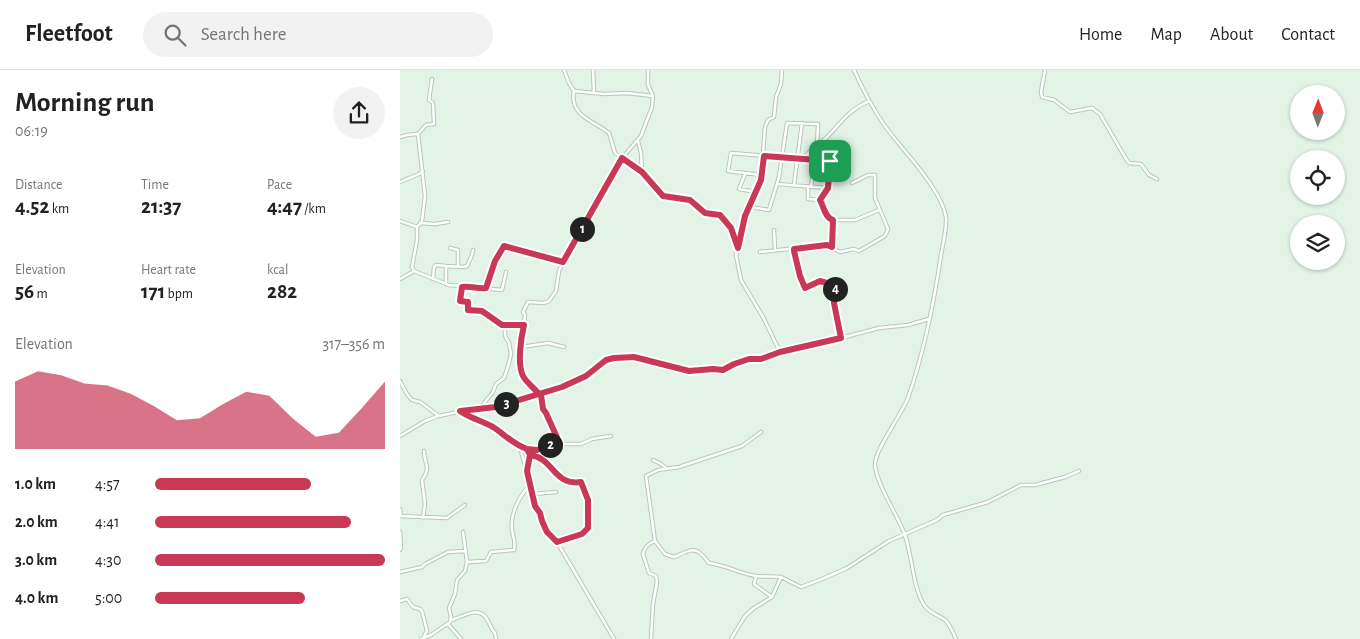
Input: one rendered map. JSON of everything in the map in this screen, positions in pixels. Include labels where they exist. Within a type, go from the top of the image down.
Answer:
[{"type":"street","points":[[564,70],[574,91],[574,103],[579,112],[585,119],[609,132],[615,153],[642,172],[663,196],[690,200],[705,213],[720,215],[731,228],[738,248]]},
{"type":"street","points":[[593,70],[594,93]]},
{"type":"street","points":[[560,444],[543,409],[541,395],[522,374],[521,347],[525,315],[523,312],[528,302],[544,303],[549,301],[556,292],[559,271],[563,262],[622,158],[638,141],[648,121],[652,107],[653,96],[648,85],[648,70]]},
{"type":"street","points":[[780,352],[763,317],[741,280],[736,255],[745,216],[762,175],[766,127],[768,120],[774,117],[775,114],[776,97],[781,84],[782,70]]},
{"type":"street","points":[[854,70],[869,101],[885,126],[920,168],[940,201],[946,218],[940,266],[926,338],[908,398],[875,463],[882,486],[904,534],[918,593],[922,602],[928,610],[947,622],[956,639]]},
{"type":"street","points":[[1045,70],[1041,92],[1042,97],[1054,100],[1070,112],[1092,108],[1100,114],[1129,163],[1141,164],[1149,176],[1157,179]]},
{"type":"street","points":[[400,138],[406,135],[418,134],[426,125],[434,124],[433,103],[429,100],[432,79]]},
{"type":"street","points":[[574,91],[653,96]]},
{"type":"street","points":[[798,159],[825,140],[843,117],[869,101]]},
{"type":"street","points":[[750,207],[769,210],[777,184],[786,124],[789,122],[802,122],[818,124],[817,146]]},
{"type":"street","points":[[794,185],[802,122]]},
{"type":"street","points":[[418,134],[425,196],[422,221],[417,227],[417,240],[412,267],[414,271],[446,284],[502,290],[506,272]]},
{"type":"street","points":[[638,141],[642,172]]},
{"type":"street","points":[[762,175],[728,171],[731,153],[830,161],[828,188],[820,200]]},
{"type":"street","points":[[814,160],[808,199],[820,200]]},
{"type":"street","points":[[400,182],[423,171]]},
{"type":"street","points":[[744,174],[739,189],[756,192]]},
{"type":"street","points":[[760,252],[827,245],[840,252],[854,248],[859,251],[885,236],[888,229],[875,198],[875,175],[868,175],[852,184]]},
{"type":"street","points":[[777,184],[828,188]]},
{"type":"street","points":[[820,200],[826,215],[833,220],[855,220],[879,210]]},
{"type":"street","points":[[832,247],[833,220]]},
{"type":"street","points":[[400,221],[417,227]]},
{"type":"street","points":[[420,223],[435,224],[448,222]]},
{"type":"street","points":[[774,230],[775,250]]},
{"type":"street","points":[[486,288],[495,261],[504,246],[563,262]]},
{"type":"street","points":[[450,248],[458,250],[458,267]]},
{"type":"street","points":[[794,249],[800,276],[805,288],[820,281],[834,285],[834,303],[841,338]]},
{"type":"street","points":[[433,279],[434,267],[436,265],[467,266],[473,250]]},
{"type":"street","points":[[446,266],[446,284]]},
{"type":"street","points":[[400,279],[414,271]]},
{"type":"street","points":[[462,287],[460,301],[468,302],[468,310],[482,311],[495,319],[499,324],[524,325]]},
{"type":"street","points":[[400,436],[427,420],[439,416],[460,411],[496,407],[562,387],[586,376],[606,360],[614,358],[634,357],[689,371],[723,370],[749,359],[761,359],[780,352],[880,328],[908,325],[930,319]]},
{"type":"street","points":[[479,409],[493,392],[496,384],[504,378],[509,363],[509,343],[505,335],[505,325]]},
{"type":"street","points":[[521,347],[548,343],[564,347]]},
{"type":"street","points":[[400,381],[412,400],[420,402],[439,416]]},
{"type":"street","points":[[427,420],[429,409]]},
{"type":"street","points":[[460,411],[493,428],[520,447],[527,449],[537,450],[554,444],[581,444],[592,439],[611,436]]},
{"type":"street","points":[[762,432],[742,446],[690,464],[671,469],[666,468],[646,476],[654,542],[668,556],[674,558],[688,550],[695,550],[702,554],[709,563],[722,565],[756,576],[781,577],[800,587],[812,584],[860,561],[889,541],[937,520],[944,515],[988,502],[1021,485],[1035,485],[1079,471]]},
{"type":"street","points":[[520,447],[535,506],[540,513],[544,526],[557,542],[614,639]]},
{"type":"street","points":[[527,449],[530,455],[527,471]]},
{"type":"street","points":[[423,518],[426,504],[422,480],[428,468],[424,459],[424,452]]},
{"type":"street","points":[[530,455],[545,461],[564,481],[581,482],[588,500],[588,528],[582,534],[557,542]]},
{"type":"street","points":[[653,460],[666,468]]},
{"type":"street","points":[[467,562],[486,561],[491,552],[514,550],[515,542],[511,527],[514,511],[519,499],[530,485]]},
{"type":"street","points":[[532,494],[556,492]]},
{"type":"street","points":[[400,509],[400,516],[447,518],[465,505]]},
{"type":"street","points":[[400,532],[402,548],[400,550]]},
{"type":"street","points":[[451,620],[449,608],[455,594],[457,580],[465,571],[467,562],[463,532]]},
{"type":"street","points":[[651,639],[653,604],[657,582],[656,576],[649,573],[643,554],[651,542],[654,542]]},
{"type":"street","points":[[400,572],[422,567],[448,552],[465,551]]},
{"type":"street","points":[[756,576],[754,584],[772,597]]},
{"type":"street","points":[[731,639],[745,616],[772,597],[781,577]]},
{"type":"street","points":[[400,601],[407,600],[413,607],[422,611],[427,631],[422,638]]},
{"type":"street","points":[[422,638],[432,635],[451,620],[460,618],[467,613],[476,612],[485,616],[496,633],[496,639]]},
{"type":"street","points":[[448,624],[462,639]]},
{"type":"route","points":[[830,161],[764,156],[761,180],[745,216],[740,246],[738,248],[731,228],[720,215],[705,213],[690,200],[663,196],[647,176],[622,158],[563,262],[503,246],[497,256],[486,288],[462,287],[460,301],[468,302],[468,310],[482,311],[502,325],[524,325],[521,351],[522,374],[526,380],[532,385],[539,394],[541,395],[543,409],[560,444],[554,444],[537,450],[527,449],[528,451],[530,455],[527,471],[535,506],[540,513],[547,532],[557,542],[582,534],[588,528],[588,500],[581,482],[564,481],[545,461],[530,455],[529,454],[527,449],[460,411],[496,407],[530,398],[539,394],[562,387],[586,376],[606,360],[614,358],[634,357],[678,366],[689,371],[705,369],[723,370],[749,359],[761,359],[780,352],[841,338],[834,303],[834,285],[820,281],[805,288],[796,263],[794,251],[794,249],[827,245],[832,247],[833,220],[826,215],[820,200],[828,188],[830,161]]}]
